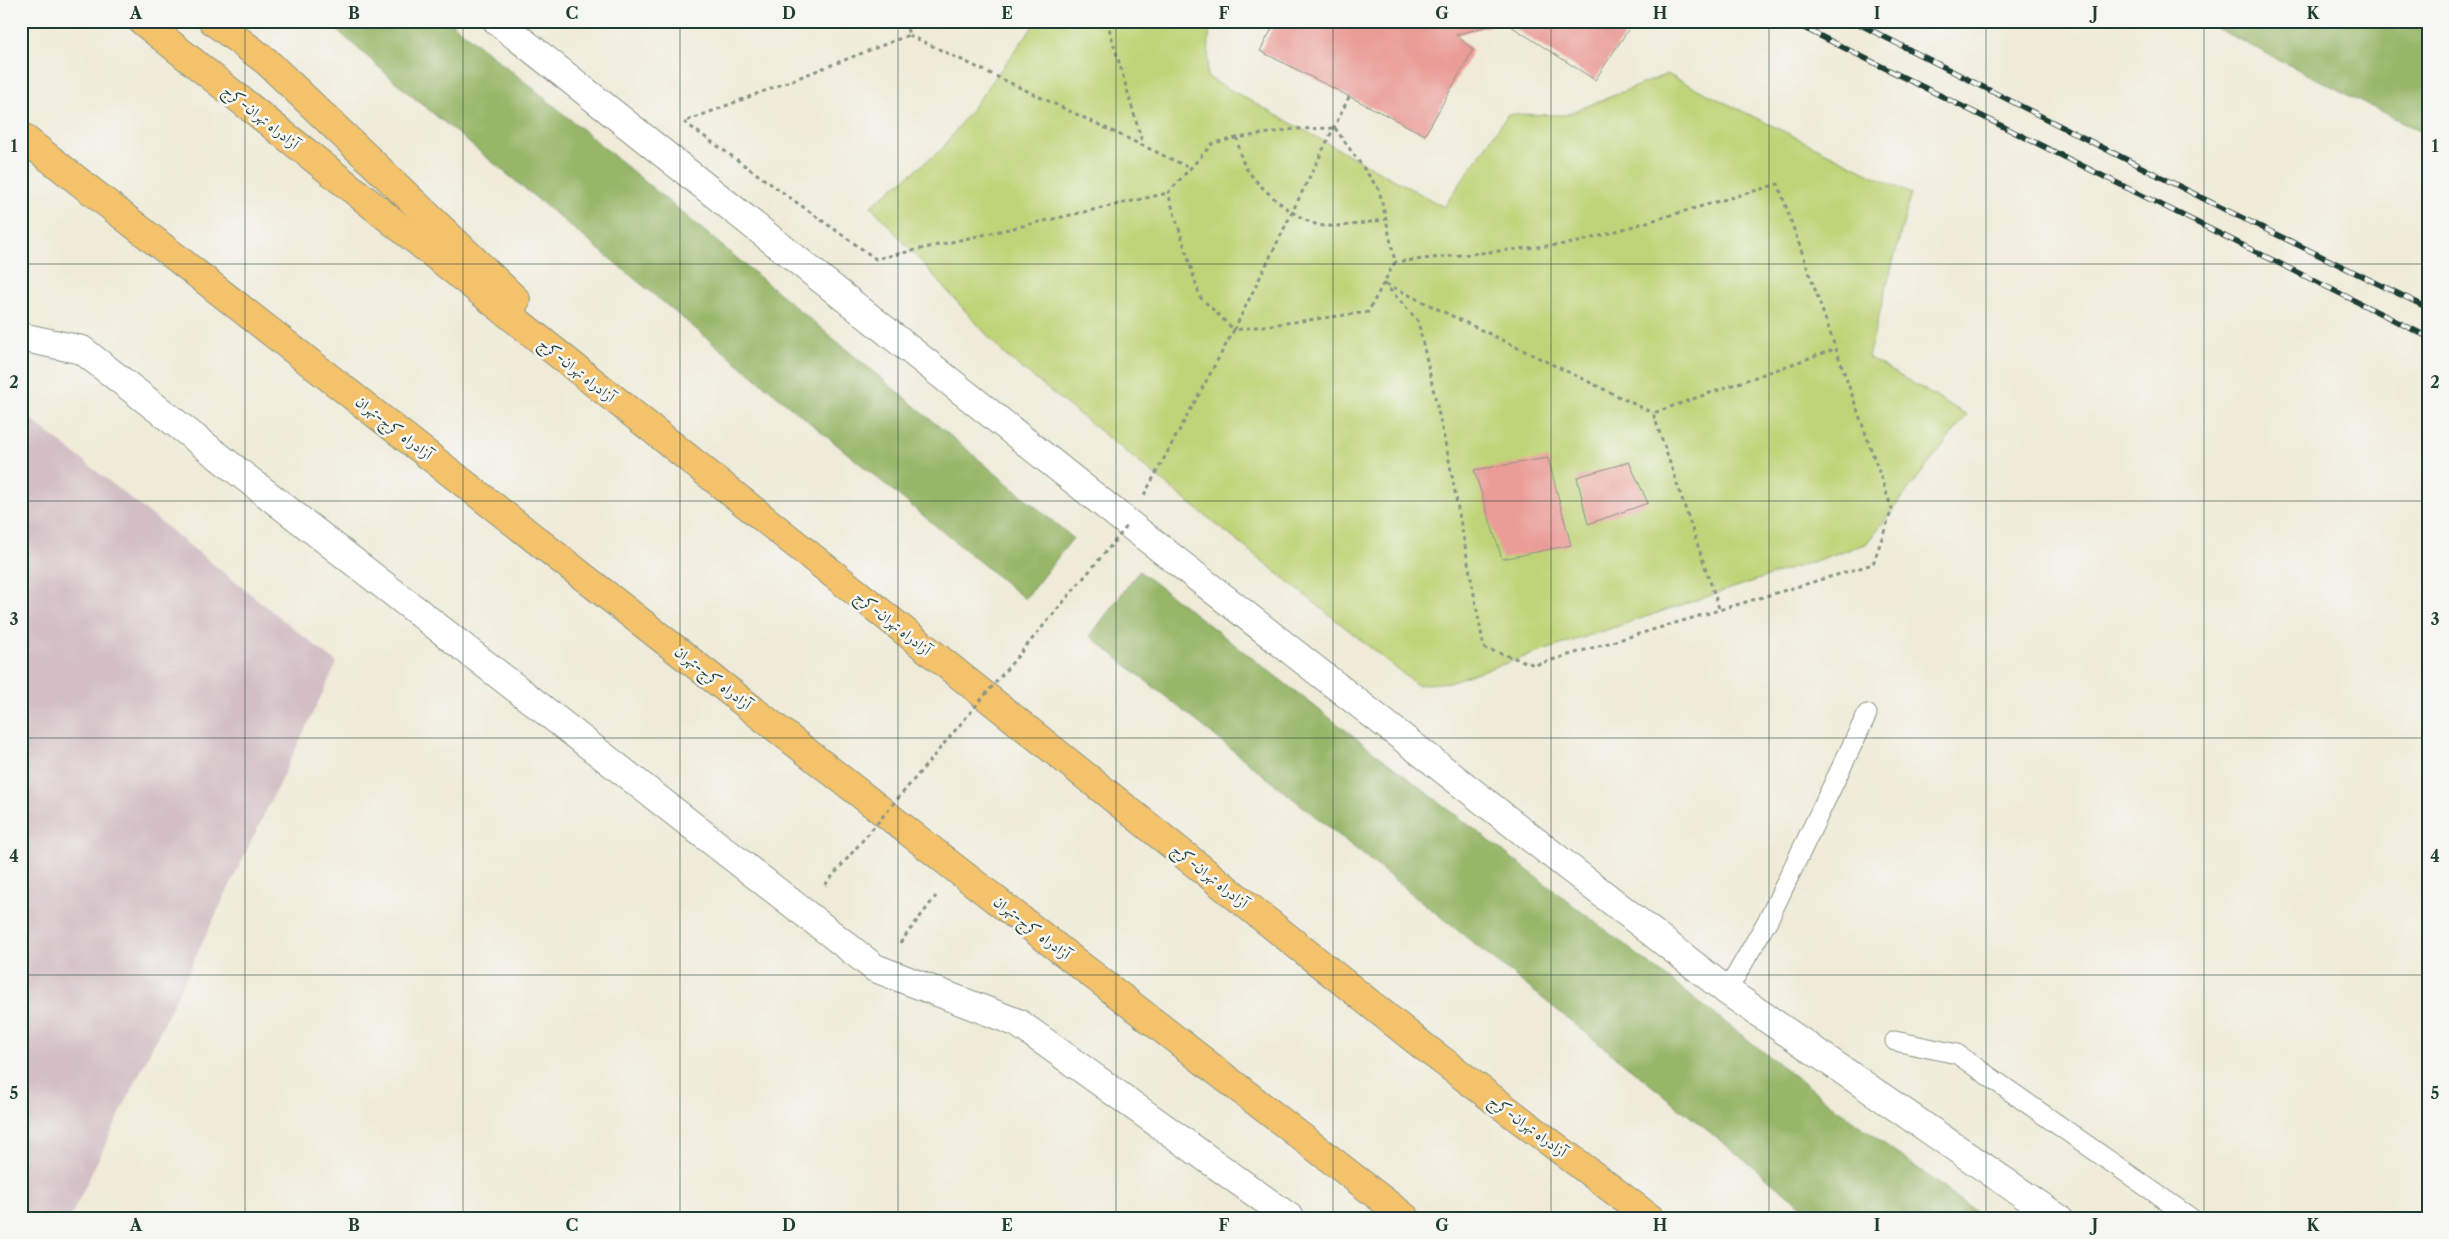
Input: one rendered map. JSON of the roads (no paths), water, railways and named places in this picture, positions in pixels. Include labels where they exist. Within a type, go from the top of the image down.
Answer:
[{"type":"highway","name":"آزادراه تهران-کرج","points":[[142,21],[1423,1046],[1650,1218]]},
{"type":"highway","points":[[213,21],[266,61],[649,428]]},
{"type":"highway","name":"آزادراه کرج-تهران","points":[[21,136],[956,869],[1406,1218]]},
{"type":"street","points":[[224,21],[266,61]]},
{"type":"street","points":[[497,21],[1727,990],[2058,1218]]},
{"type":"street","points":[[21,337],[82,350],[875,968],[1018,1024],[1290,1218]]},
{"type":"lane","points":[[1727,990],[1769,918],[1867,714]]},
{"type":"lane","points":[[1895,1042],[1957,1054],[2191,1218]]},
{"type":"railway","points":[[1790,21],[2428,337]]},
{"type":"railway","points":[[1853,21],[2224,209],[2428,308]]}]
